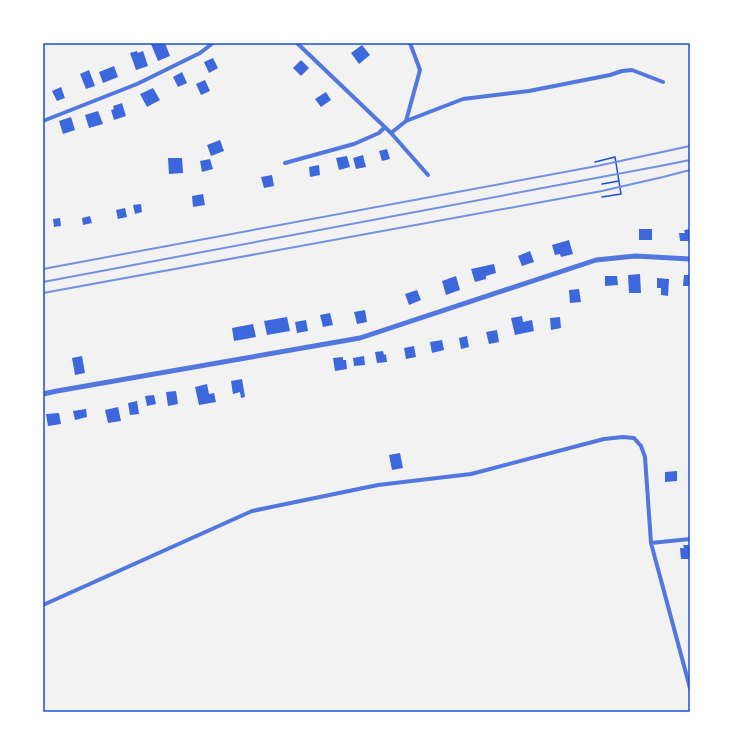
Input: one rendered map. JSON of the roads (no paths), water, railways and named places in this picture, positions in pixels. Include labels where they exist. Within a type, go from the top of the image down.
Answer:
[{"type":"street","points":[[43,121],[137,84],[200,53],[213,43]]},
{"type":"street","points":[[297,43],[390,133],[428,175]]},
{"type":"street","points":[[406,120],[420,70],[410,43]]},
{"type":"street","points":[[390,133],[406,120],[463,99],[529,91],[632,70],[663,82]]},
{"type":"street","points":[[285,163],[354,144],[379,133],[385,128]]},
{"type":"street","points":[[43,394],[360,338],[596,260],[635,256],[690,259]]},
{"type":"street","points":[[43,605],[252,511],[378,484],[471,474],[604,439],[623,437],[634,438],[641,446],[646,456],[651,543],[690,688]]},
{"type":"street","points":[[651,543],[690,539]]},
{"type":"railway","points":[[43,269],[597,166],[690,146]]},
{"type":"railway","points":[[43,282],[690,160]]},
{"type":"railway","points":[[43,293],[602,191],[690,170]]}]
